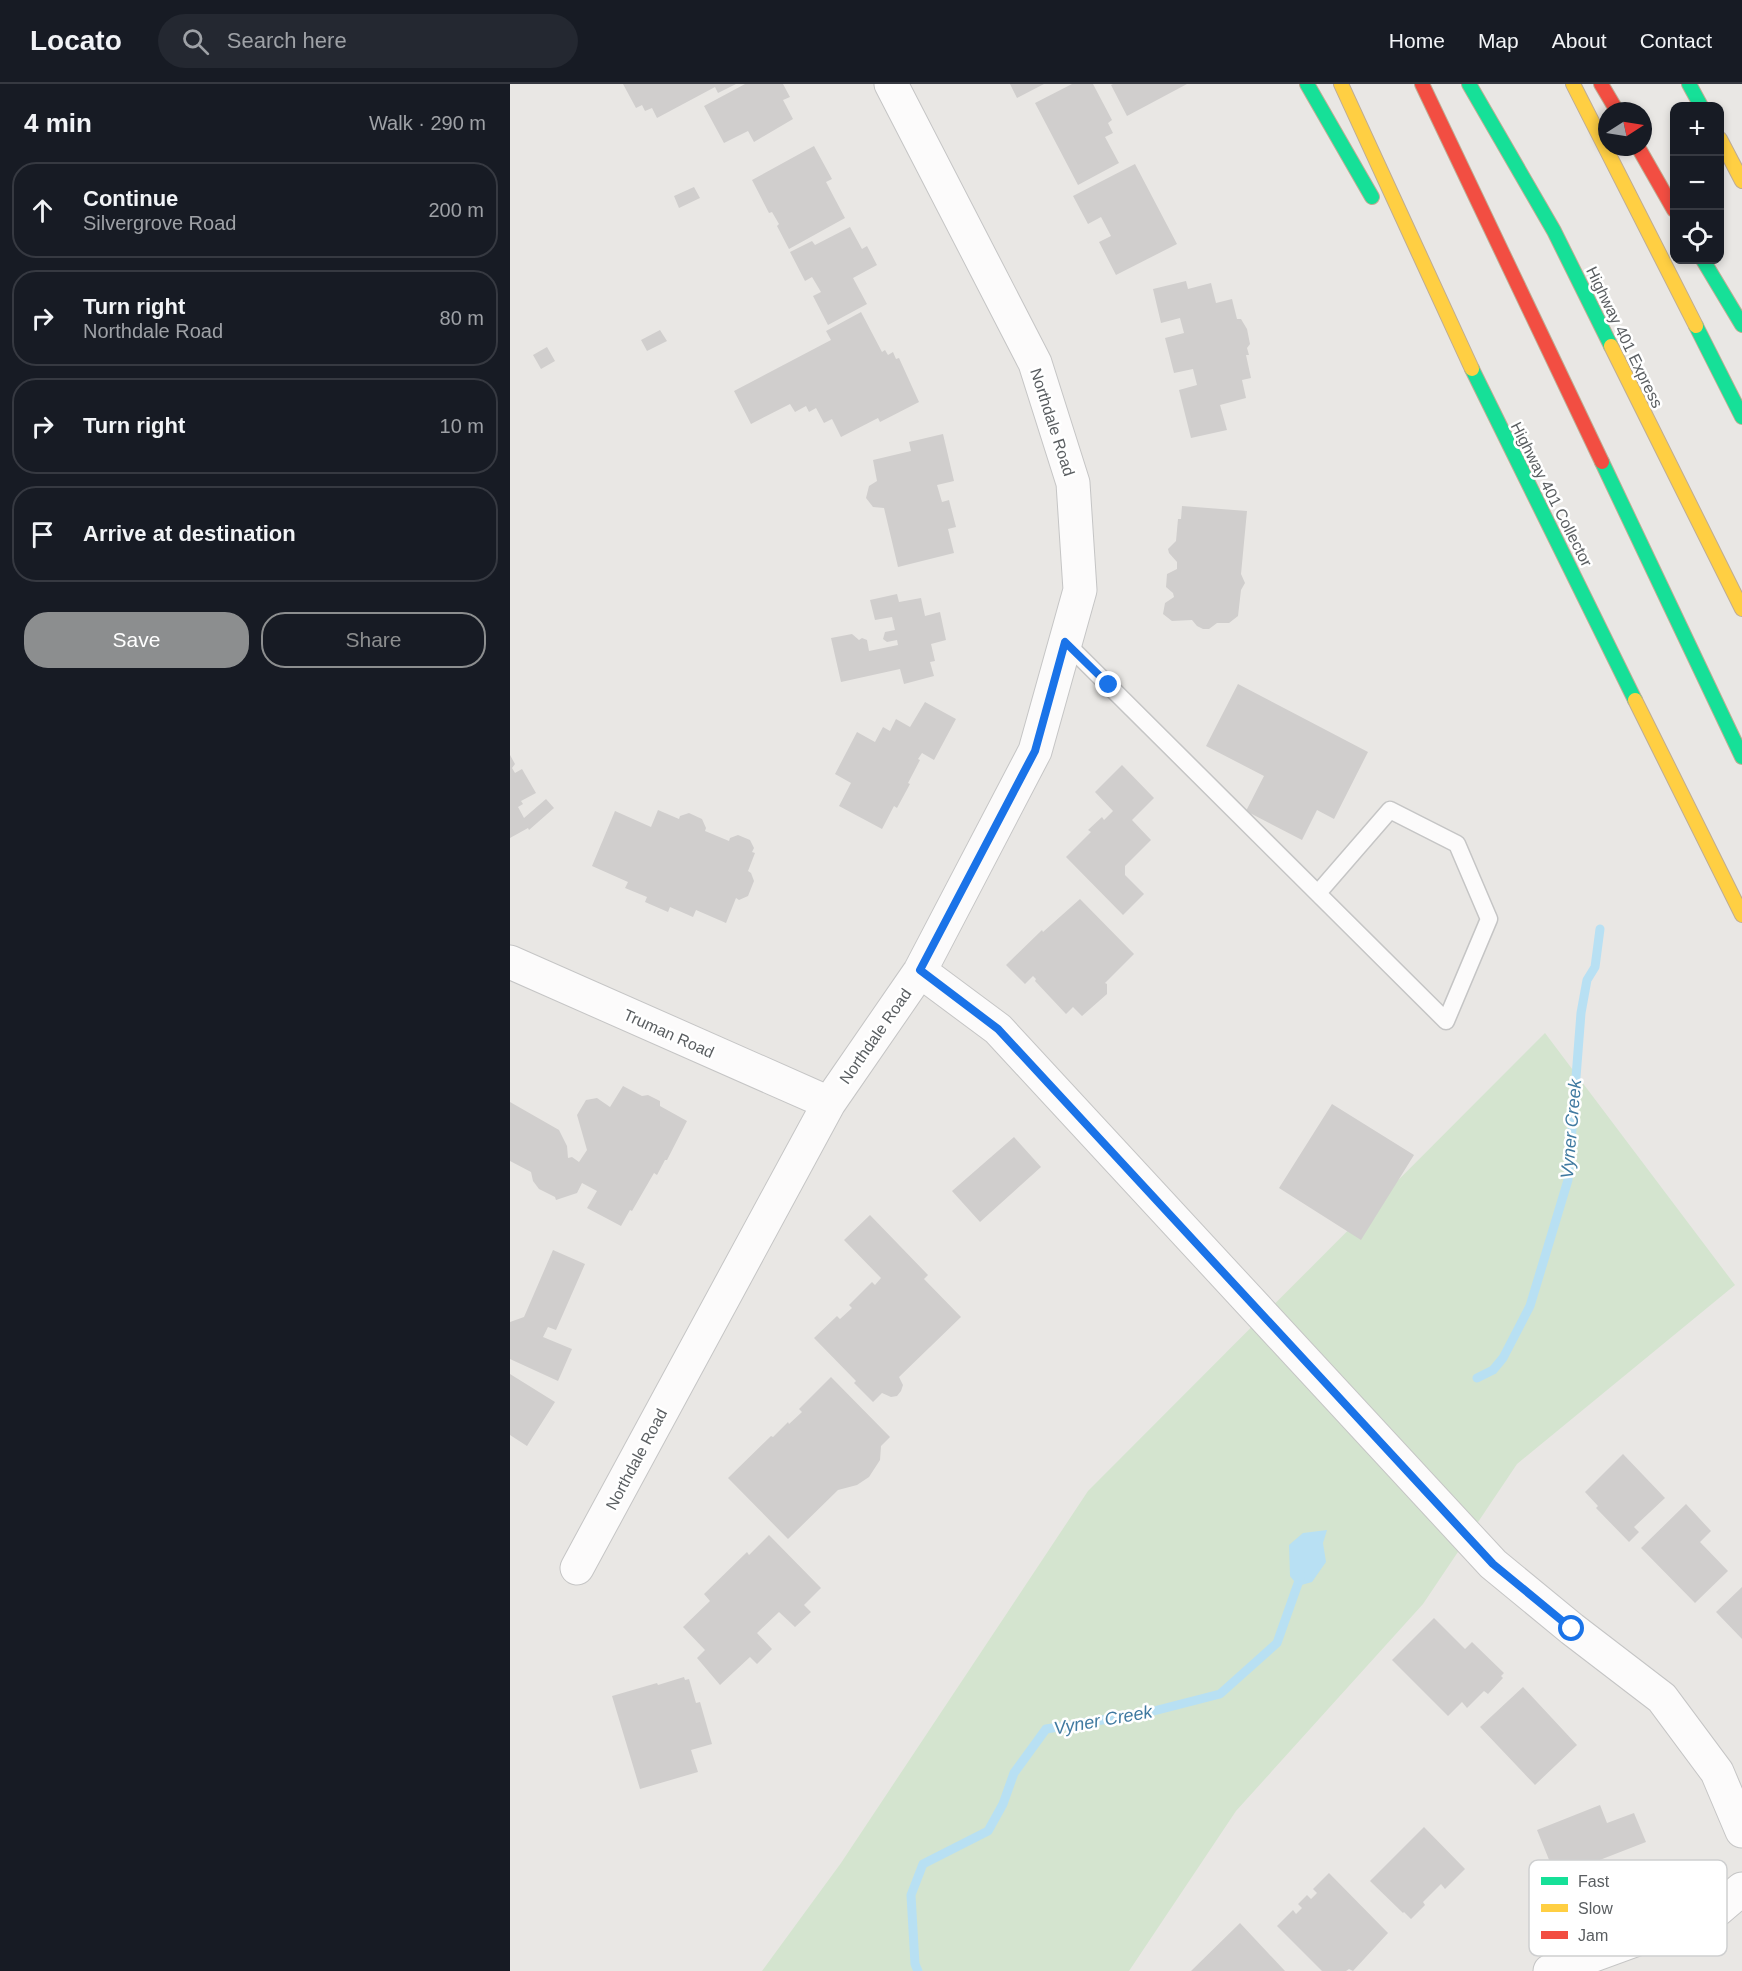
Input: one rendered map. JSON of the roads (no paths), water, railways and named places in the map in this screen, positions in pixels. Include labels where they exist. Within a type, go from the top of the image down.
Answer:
[{"type":"highway","points":[[1308,84],[1377,206]]},
{"type":"highway","name":"Highway 401 Collector","points":[[1341,84],[1477,380],[1742,915]]},
{"type":"highway","points":[[1422,84],[1742,757]]},
{"type":"highway","name":"Highway 401 Express","points":[[1469,84],[1554,231],[1742,609]]},
{"type":"highway","points":[[1574,84],[1742,417]]},
{"type":"highway","points":[[1601,84],[1612,102]]},
{"type":"highway","points":[[1690,84],[1699,102]]},
{"type":"highway","points":[[1724,148],[1742,181]]},
{"type":"highway","points":[[1643,156],[1670,203]]},
{"type":"highway","points":[[1401,247],[1477,380]]},
{"type":"highway","points":[[1706,264],[1742,325]]},
{"type":"street","name":"Northdale Road","points":[[577,1568],[829,1103],[920,970],[1035,751],[1080,590],[1073,483],[1035,363],[891,84]]},
{"type":"street","name":"Truman Road","points":[[510,962],[829,1103]]},
{"type":"street","points":[[920,970],[998,1029],[1493,1564],[1572,1629],[1662,1698],[1717,1772],[1742,1831]]},
{"type":"street","points":[[1727,1902],[1742,1889]]},
{"type":"street","points":[[1550,1971],[1591,1956]]},
{"type":"lane","points":[[1065,642],[1446,1021],[1489,919],[1456,844],[1390,810],[1318,893]]},
{"type":"water","points":[[1327,1530],[1323,1543],[1326,1562],[1312,1582],[1298,1586],[1290,1576],[1289,1545],[1303,1533]]},
{"type":"waterway","name":"Vyner Creek","points":[[1477,1378],[1493,1370],[1503,1358],[1530,1306],[1568,1180],[1581,1013],[1587,980],[1595,967],[1600,929]]},
{"type":"waterway","name":"Vyner Creek","points":[[918,1971],[915,1964],[911,1895],[923,1864],[988,1831],[1003,1804],[1014,1773],[1046,1729],[1146,1713],[1220,1694],[1277,1643],[1301,1575]]}]
